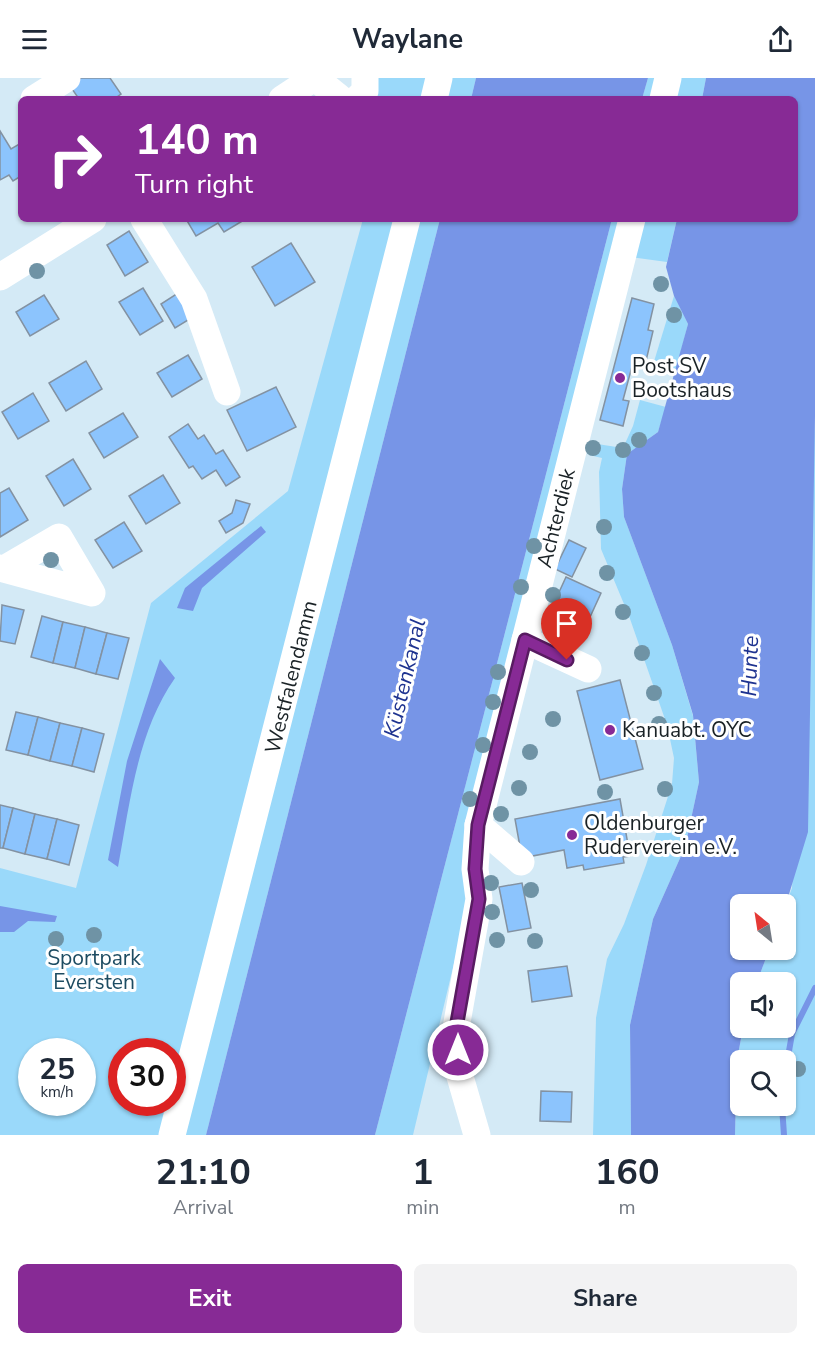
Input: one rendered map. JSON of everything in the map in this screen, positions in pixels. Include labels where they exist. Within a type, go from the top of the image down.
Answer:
[{"type":"street","points":[[39,96],[67,78]]},
{"type":"street","points":[[287,96],[315,78],[337,96]]},
{"type":"street","points":[[360,96],[366,91],[364,78]]},
{"type":"street","points":[[435,96],[439,78]]},
{"type":"street","points":[[664,96],[668,78]]},
{"type":"street","points":[[0,277],[88,222]]},
{"type":"street","points":[[146,222],[194,299],[227,392]]},
{"type":"street","name":"Westfalendamm","points":[[172,1135],[406,222]]},
{"type":"street","name":"Achterdiek","points":[[477,1135],[459,1073],[456,1028],[479,899],[475,869],[478,825],[631,222]]},
{"type":"street","points":[[525,640],[588,669]]},
{"type":"street","points":[[478,825],[521,862]]},
{"type":"green space","points":[[377,78],[476,78],[472,96],[374,96]]},
{"type":"green space","points":[[648,78],[706,78],[703,96],[643,96]]},
{"type":"green space","name":"Sportpark Eversten","points":[[362,222],[439,222],[206,1135],[0,1135],[0,868],[76,888],[151,603],[288,491]]},
{"type":"green space","points":[[611,222],[676,222],[667,262],[623,256],[413,1135],[375,1135]]},
{"type":"green space","points":[[674,296],[688,324],[675,374],[652,368]]},
{"type":"green space","points":[[640,400],[666,407],[658,432],[627,454],[622,489],[624,517],[672,645],[693,716],[699,782],[685,847],[653,919],[630,1025],[631,1135],[593,1135],[596,1018],[607,959],[624,924],[646,865],[672,784],[674,758],[667,725],[629,616],[601,549],[599,472],[602,458],[589,455],[591,443],[623,448],[633,426]]},
{"type":"green space","points":[[815,416],[815,1135],[735,1135],[736,1116],[796,1116],[796,1050],[739,1050],[741,1038],[796,1038],[796,972],[761,972],[765,960],[796,960],[796,894],[790,894],[792,888]]},
{"type":"water","points":[[476,78],[648,78],[643,96],[472,96]]},
{"type":"water","name":"Hunte","points":[[706,78],[815,78],[815,416],[808,832],[789,894],[730,894],[730,960],[765,960],[761,972],[730,972],[730,1038],[741,1038],[739,1050],[730,1050],[730,1116],[736,1116],[735,1135],[631,1135],[630,1025],[653,919],[685,847],[699,782],[693,715],[672,645],[624,517],[622,489],[627,454],[658,432],[688,324],[674,296],[666,267],[676,222],[798,222],[798,96],[703,96]]},
{"type":"water","name":"Küstenkanal","points":[[439,222],[611,222],[375,1135],[206,1135]]},
{"type":"water","points":[[261,526],[266,532],[202,588],[193,611],[177,608],[185,588]]},
{"type":"water","points":[[160,659],[175,678],[162,699],[143,745],[131,793],[118,867],[108,860],[127,761]]},
{"type":"water","points":[[0,906],[57,916],[55,922],[28,921],[14,932],[0,932]]},
{"type":"building","points":[[81,78],[110,78],[121,94],[118,96],[77,96],[70,86]]},
{"type":"building","points":[[0,131],[11,149],[18,145],[18,178],[13,181],[9,175],[0,180]]},
{"type":"building","points":[[188,222],[241,222],[224,232],[218,223],[196,236]]},
{"type":"building","points":[[129,231],[148,262],[125,276],[107,245]]},
{"type":"building","points":[[291,243],[315,282],[275,306],[252,267]]},
{"type":"building","points":[[143,288],[163,321],[140,335],[119,302]]},
{"type":"building","points":[[178,293],[193,317],[175,328],[161,304]]},
{"type":"building","points":[[44,295],[59,319],[30,336],[16,312]]},
{"type":"building","name":"Post SV Bootshaus","points":[[632,298],[654,304],[648,330],[653,331],[646,361],[634,359],[623,400],[629,401],[623,426],[600,420]]},
{"type":"building","points":[[188,355],[202,379],[172,397],[157,373]]},
{"type":"building","points":[[86,361],[102,389],[66,411],[49,383]]},
{"type":"building","points":[[276,387],[296,427],[247,451],[227,410]]},
{"type":"building","points":[[33,393],[49,421],[18,439],[2,412]]},
{"type":"building","points":[[123,413],[138,437],[104,458],[89,433]]},
{"type":"building","points":[[188,424],[198,439],[204,435],[216,454],[223,450],[240,477],[226,486],[216,470],[202,479],[193,466],[189,468],[169,437]]},
{"type":"building","points":[[73,459],[91,489],[64,506],[46,476]]},
{"type":"building","points":[[163,475],[180,503],[146,524],[129,496]]},
{"type":"building","points":[[9,488],[28,520],[0,537],[0,493]]},
{"type":"building","points":[[236,500],[250,504],[243,523],[226,533],[219,521],[232,513]]},
{"type":"building","points":[[124,522],[142,551],[113,568],[95,540]]},
{"type":"building","points":[[569,540],[586,548],[572,577],[555,569]]},
{"type":"building","points":[[566,577],[601,593],[585,628],[550,612]]},
{"type":"building","points":[[2,605],[24,610],[15,644],[0,641]]},
{"type":"building","points":[[42,616],[63,622],[53,663],[31,657]]},
{"type":"building","points":[[63,622],[85,627],[75,668],[53,663]]},
{"type":"building","points":[[85,627],[107,633],[96,674],[75,668]]},
{"type":"building","points":[[107,633],[129,638],[118,679],[96,674]]},
{"type":"building","name":"Kanuabt. OYC","points":[[620,680],[643,769],[600,780],[577,691]]},
{"type":"building","points":[[16,712],[38,717],[28,755],[6,750]]},
{"type":"building","points":[[38,717],[60,723],[50,761],[28,755]]},
{"type":"building","points":[[60,723],[82,728],[72,766],[50,761]]},
{"type":"building","points":[[82,728],[104,734],[94,772],[72,766]]},
{"type":"building","name":"Oldenburger Ruderverein e.V.","points":[[620,799],[630,856],[623,857],[624,863],[584,870],[583,865],[567,868],[564,850],[522,858],[515,819]]},
{"type":"building","points":[[0,805],[13,808],[3,848],[0,848]]},
{"type":"building","points":[[13,808],[35,814],[25,854],[3,848]]},
{"type":"building","points":[[35,814],[57,819],[47,859],[25,854]]},
{"type":"building","points":[[57,819],[79,825],[69,865],[47,859]]},
{"type":"building","points":[[522,883],[531,928],[508,932],[499,887]]},
{"type":"building","points":[[567,966],[572,996],[532,1002],[528,971]]},
{"type":"building","points":[[541,1091],[572,1092],[571,1122],[540,1121]]},
{"type":"waterway","points":[[789,1050],[792,1034],[815,988]]},
{"type":"waterway","points":[[783,1116],[784,1135]]},
{"type":"place","name":"Post SV Bootshaus","points":[[620,378]]},
{"type":"place","name":"Kanuabt. OYC","points":[[610,730]]},
{"type":"place","name":"Oldenburger Ruderverein e.V.","points":[[572,835]]},
{"type":"route","points":[[458,1050],[456,1028],[479,899],[475,869],[478,825],[525,640],[567,660]]}]
